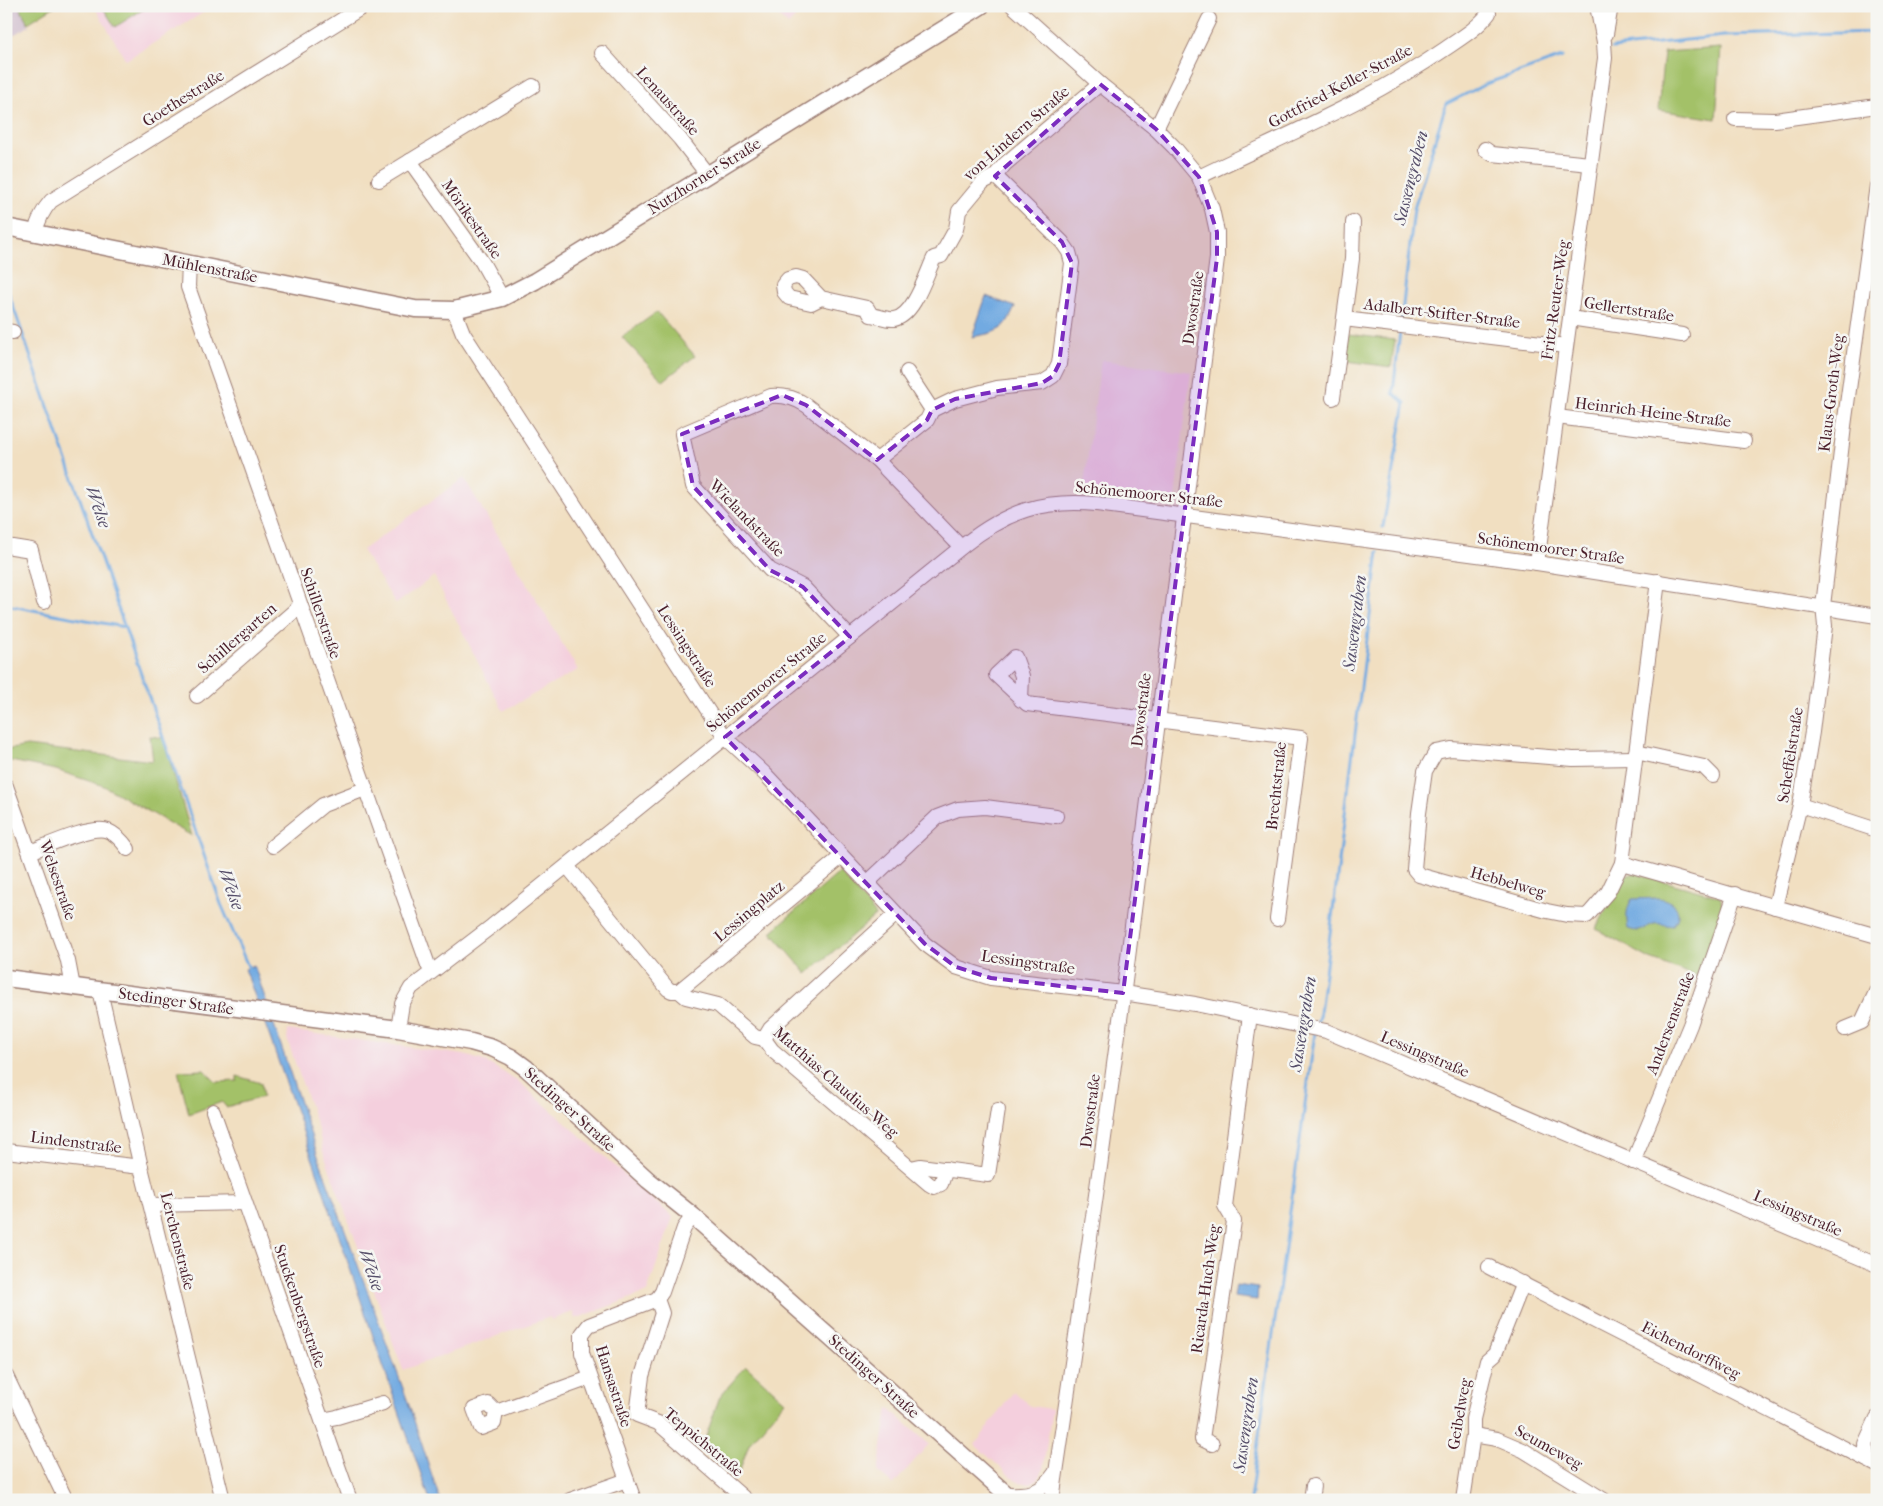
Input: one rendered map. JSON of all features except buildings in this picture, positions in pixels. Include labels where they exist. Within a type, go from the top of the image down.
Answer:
[{"type":"main road","name":"Nutzhorner Straße","points":[[414,309],[454,310],[502,298],[558,268],[981,6]]},
{"type":"main road","name":"Mühlenstraße","points":[[6,227],[414,309]]},
{"type":"main road","name":"Stedinger Straße","points":[[6,978],[398,1029],[471,1042],[492,1048],[511,1057],[555,1094],[648,1180],[693,1216],[1010,1497]]},
{"type":"street","name":"Goethestraße","points":[[35,233],[43,209],[56,198],[364,6]]},
{"type":"street","name":"Dwostraße","points":[[1012,6],[1100,84],[1156,129],[1199,177],[1212,209],[1217,258],[1097,1189],[1052,1500]]},
{"type":"street","points":[[1597,6],[1604,42]]},
{"type":"street","points":[[1604,42],[1611,6]]},
{"type":"street","name":"Gottfried-Keller-Straße","points":[[1199,177],[1376,91],[1481,24],[1489,13]]},
{"type":"street","points":[[1156,129],[1209,19]]},
{"type":"street","name":"Fritz-Reuter-Weg","points":[[1537,562],[1605,58],[1604,42]]},
{"type":"street","name":"Lenaustraße","points":[[602,53],[680,139],[707,174]]},
{"type":"street","name":"von-Lindern-Straße","points":[[821,298],[867,308],[871,315],[894,319],[904,315],[912,308],[934,258],[941,256],[956,229],[959,211],[982,182],[995,176],[1005,164],[1100,84]]},
{"type":"street","points":[[379,180],[533,86]]},
{"type":"street","points":[[1735,119],[1774,120],[1877,106]]},
{"type":"street","points":[[1485,149],[1492,154],[1590,164]]},
{"type":"street","name":"Mörikestraße","points":[[410,162],[482,262],[502,298]]},
{"type":"street","points":[[877,460],[927,420],[932,410],[955,399],[997,388],[1042,384],[1053,376],[1058,364],[1072,263],[1069,252],[1062,242],[995,176]]},
{"type":"street","name":"Klaus-Groth-Weg","points":[[1823,606],[1844,426],[1877,185]]},
{"type":"street","name":"Adalbert-Stifter-Straße","points":[[1333,398],[1352,259],[1353,222]]},
{"type":"street","name":"Schillerstraße","points":[[189,264],[188,287],[365,789],[428,965],[432,971]]},
{"type":"street","name":"Lessingstraße","points":[[454,310],[463,333],[726,737],[765,774],[841,857],[925,944],[956,967],[991,978],[1123,993],[1195,1004],[1326,1031],[1877,1265]]},
{"type":"street","name":"Gellertstraße","points":[[1570,318],[1682,335]]},
{"type":"street","name":"Adalbert-Stifter-Straße","points":[[1344,319],[1566,346]]},
{"type":"street","points":[[907,372],[932,410]]},
{"type":"street","name":"Wielandstraße","points":[[850,637],[803,587],[770,570],[693,486],[682,434],[772,396],[782,395],[795,398],[877,460],[961,547]]},
{"type":"street","name":"Heinrich-Heine-Straße","points":[[1557,417],[1744,441]]},
{"type":"street","name":"Schönemoorer Straße","points":[[398,1029],[402,1004],[406,996],[412,988],[432,971],[567,866],[978,533],[1010,514],[1045,504],[1083,502],[1537,562],[1877,616]]},
{"type":"street","points":[[6,546],[31,550],[44,602]]},
{"type":"street","points":[[1658,581],[1622,863],[1877,936]]},
{"type":"street","name":"Schillergarten","points":[[197,696],[300,606]]},
{"type":"street","name":"Scheffelstraße","points":[[1775,907],[1800,806],[1812,732],[1825,626],[1823,606]]},
{"type":"street","points":[[1021,700],[1027,704],[1157,720]]},
{"type":"street","name":"Brechtstraße","points":[[1157,720],[1302,738],[1277,919]]},
{"type":"street","name":"Hebbelweg","points":[[1622,863],[1608,892],[1588,916],[1567,916],[1419,875],[1414,870],[1425,771],[1436,752],[1451,749],[1573,759],[1635,755]]},
{"type":"street","points":[[1635,755],[1704,767],[1713,776]]},
{"type":"street","name":"Welsestraße","points":[[6,786],[10,805],[30,852],[68,961],[73,987]]},
{"type":"street","points":[[273,846],[323,805],[365,789]]},
{"type":"street","points":[[1800,806],[1877,830]]},
{"type":"street","points":[[867,883],[937,817],[958,808],[984,807],[1056,816]]},
{"type":"street","points":[[30,852],[93,829],[107,830],[119,838],[128,849]]},
{"type":"street","name":"Lessingplatz","points":[[679,991],[841,857]]},
{"type":"street","name":"Matthias-Claudius-Weg","points":[[567,866],[668,989],[679,991],[686,997],[718,1005],[755,1037],[764,1039],[772,1050],[934,1187],[941,1184],[946,1169],[988,1175],[998,1110]]},
{"type":"street","name":"Andersenstraße","points":[[1634,1162],[1690,1025],[1735,894]]},
{"type":"street","points":[[764,1039],[770,1029],[896,914]]},
{"type":"street","points":[[1845,1029],[1862,1022],[1877,990]]},
{"type":"street","name":"Lerchenstraße","points":[[100,991],[223,1500]]},
{"type":"street","name":"Ricarda-Huch-Weg","points":[[1212,1444],[1202,1439],[1234,1221],[1225,1206],[1250,1015]]},
{"type":"street","name":"Stuckenbergstraße","points":[[213,1111],[350,1500]]},
{"type":"street","name":"Lindenstraße","points":[[6,1151],[141,1167]]},
{"type":"street","points":[[151,1204],[245,1203]]},
{"type":"street","name":"Hansastraße","points":[[634,1500],[582,1353],[582,1334],[589,1325],[657,1299],[662,1292],[684,1228],[693,1216]]},
{"type":"street","name":"Eichendorffweg","points":[[1490,1267],[1872,1462]]},
{"type":"street","name":"Geibelweg","points":[[1463,1500],[1473,1419],[1487,1361],[1495,1354],[1523,1283]]},
{"type":"street","name":"Hansastraße","points":[[637,1415],[642,1376],[662,1313],[657,1299]]},
{"type":"street","points":[[6,1376],[66,1500]]},
{"type":"street","points":[[496,1412],[590,1378]]},
{"type":"street","points":[[322,1420],[383,1403]]},
{"type":"street","name":"Teppichstraße","points":[[637,1415],[658,1422],[746,1500]]},
{"type":"street","points":[[1872,1462],[1865,1444],[1877,1418]]},
{"type":"street","name":"Seumeweg","points":[[1472,1435],[1497,1439],[1523,1450],[1604,1500]]},
{"type":"street","points":[[1010,1497],[1036,1492],[1056,1472]]},
{"type":"street","points":[[570,1500],[627,1480]]},
{"type":"highlighted area","points":[[1100,84],[1156,129],[1199,177],[1217,232],[1217,258],[1123,993],[991,978],[956,967],[925,944],[725,737],[850,637],[803,587],[770,570],[693,486],[682,434],[782,395],[806,405],[877,460],[927,420],[932,410],[955,399],[1042,383],[1053,376],[1059,364],[1072,263],[1062,242],[995,176]]},
{"type":"shaded area","points":[[6,6],[19,6],[29,26],[6,39]]},
{"type":"shaded area","points":[[94,6],[214,6],[126,60]]},
{"type":"shaded area","points":[[768,6],[807,6],[788,25]]},
{"type":"shaded area","points":[[1101,360],[1191,372],[1174,504],[1083,492]]},
{"type":"shaded area","points":[[464,478],[578,670],[503,711],[434,576],[396,604],[362,550]]},
{"type":"shaded area","points":[[288,1030],[464,1055],[484,1061],[517,1080],[673,1217],[647,1292],[575,1319],[573,1312],[551,1320],[550,1317],[403,1370],[323,1151],[319,1132],[287,1039]]},
{"type":"shaded area","points":[[1014,1391],[1030,1406],[1052,1409],[1043,1469],[1038,1478],[1030,1484],[1016,1481],[975,1445]]},
{"type":"shaded area","points":[[888,1408],[929,1444],[893,1485],[878,1472]]},
{"type":"green space","points":[[19,6],[55,6],[28,23]]},
{"type":"green space","points":[[102,6],[146,6],[147,7],[115,27]]},
{"type":"green space","points":[[1721,48],[1716,119],[1658,110],[1664,52]]},
{"type":"green space","points":[[657,312],[695,356],[663,381],[622,337]]},
{"type":"green space","points":[[1348,334],[1395,340],[1391,367],[1347,361]]},
{"type":"green space","points":[[150,736],[163,738],[192,836],[104,786],[56,770],[6,760],[6,750],[27,746],[153,761]]},
{"type":"green space","points":[[840,872],[876,915],[807,974],[771,932]]},
{"type":"green space","points":[[1635,873],[1720,897],[1722,916],[1720,926],[1714,949],[1702,978],[1650,959],[1596,929],[1622,879]]},
{"type":"green space","points":[[204,1070],[216,1082],[237,1081],[237,1076],[261,1083],[263,1097],[226,1107],[222,1102],[189,1114],[178,1071]]},
{"type":"green space","points":[[746,1366],[785,1401],[749,1444],[739,1472],[704,1442],[720,1396]]},
{"type":"water","points":[[986,296],[1015,307],[1007,322],[999,330],[972,337]]},
{"type":"water","points":[[1658,898],[1669,901],[1678,912],[1676,921],[1672,926],[1653,924],[1638,931],[1628,929],[1627,913],[1632,899]]},
{"type":"water","points":[[254,965],[318,1156],[408,1402],[440,1500],[430,1500],[245,969]]},
{"type":"water","points":[[1236,1285],[1258,1288],[1257,1300],[1234,1297]]},
{"type":"waterway","name":"Sassengraben","points":[[1612,48],[1724,36],[1877,32]]},
{"type":"waterway","name":"Sassengraben","points":[[1401,322],[1414,209],[1446,104],[1488,83],[1562,57]]},
{"type":"waterway","name":"Welse","points":[[6,286],[221,904],[250,971]]},
{"type":"waterway","name":"Sassengraben","points":[[1383,527],[1405,403],[1393,393],[1400,331]]},
{"type":"waterway","name":"Sassengraben","points":[[1316,1026],[1320,1013],[1378,552]]},
{"type":"waterway","points":[[6,605],[124,627]]},
{"type":"waterway","name":"Sassengraben","points":[[1250,1500],[1315,1032]]}]
